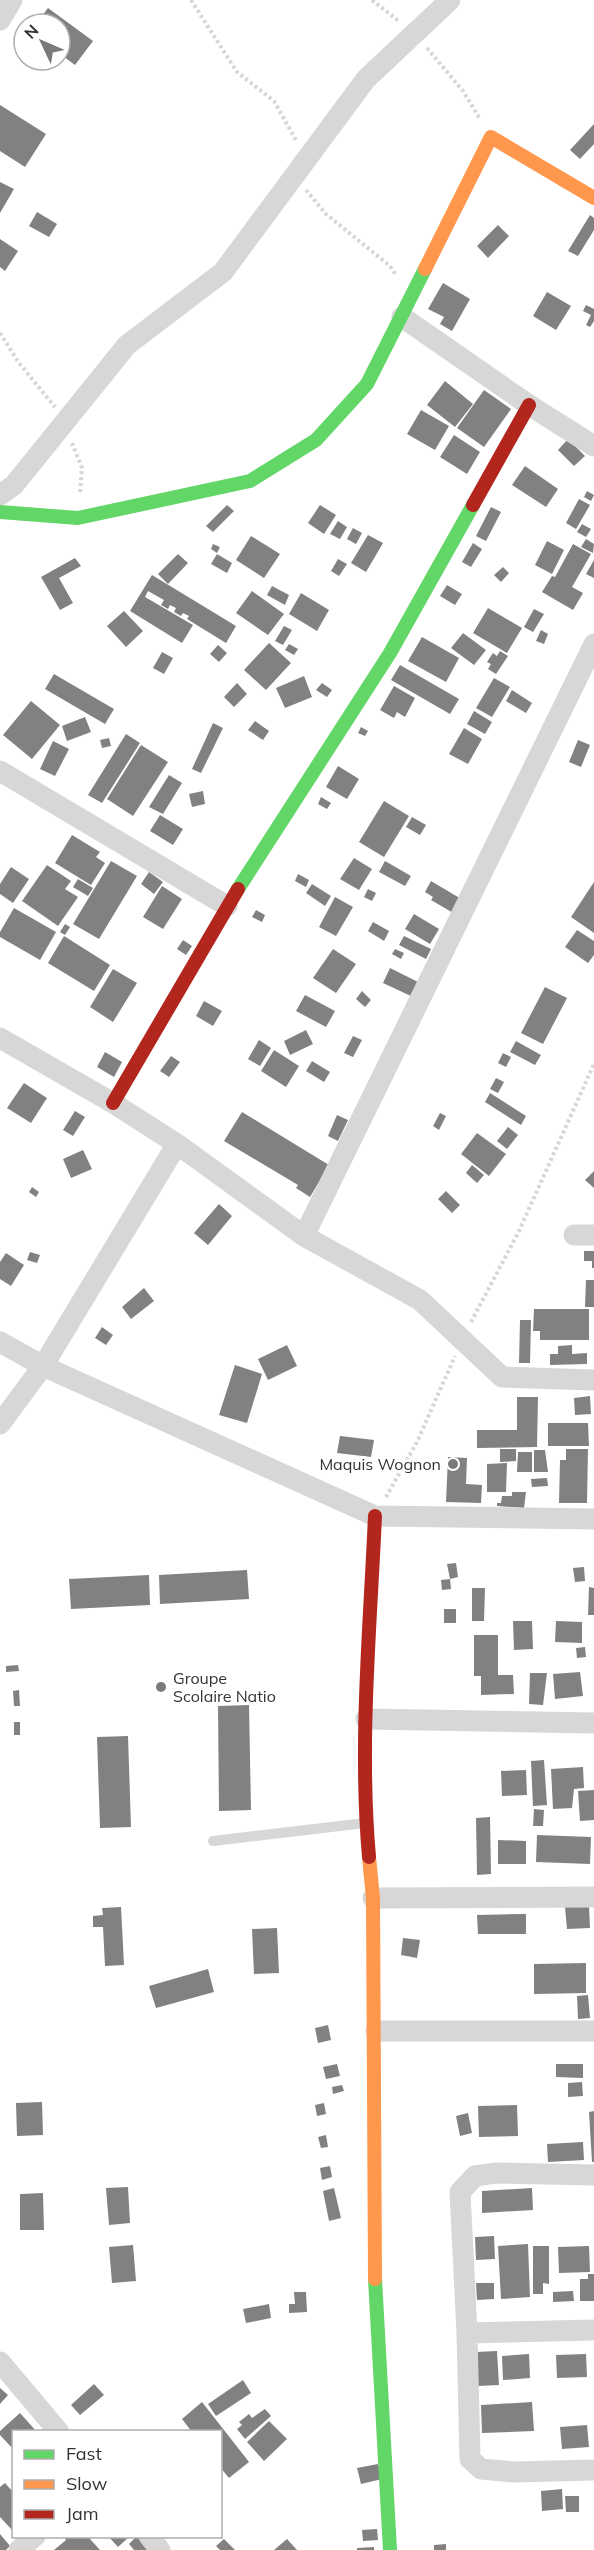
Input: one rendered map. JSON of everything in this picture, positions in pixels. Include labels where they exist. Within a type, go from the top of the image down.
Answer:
[{"type":"street","points":[[0,20],[12,0]]},
{"type":"street","points":[[0,495],[14,485],[127,345],[223,272],[366,79],[450,0]]},
{"type":"street","points":[[0,512],[78,518],[250,481],[316,440],[367,384],[491,137],[594,198]]},
{"type":"street","points":[[402,317],[529,405],[594,446]]},
{"type":"street","points":[[113,1103],[227,906],[390,653],[529,405]]},
{"type":"street","points":[[304,1236],[594,644]]},
{"type":"street","points":[[0,771],[227,906]]},
{"type":"street","points":[[0,1038],[113,1103],[177,1144],[304,1236],[420,1300],[502,1377],[594,1380]]},
{"type":"street","points":[[0,1424],[43,1366],[177,1144]]},
{"type":"street","points":[[0,1342],[43,1366],[375,1516],[594,1519]]},
{"type":"street","points":[[375,1516],[366,1719],[366,1823],[373,1898],[376,2031],[375,2272],[390,2550]]},
{"type":"street","points":[[366,1719],[594,1723]]},
{"type":"street","points":[[373,1898],[594,1897]]},
{"type":"street","points":[[376,2031],[594,2031]]},
{"type":"street","points":[[594,2175],[496,2173],[475,2176],[460,2192],[470,2459],[481,2469],[514,2472],[594,2470]]},
{"type":"street","points":[[467,2333],[594,2330]]},
{"type":"street","points":[[0,2362],[57,2430]]},
{"type":"street","points":[[19,2550],[33,2538]]},
{"type":"street","points":[[151,2538],[160,2550]]},
{"type":"lane","points":[[213,1841],[366,1823]]},
{"type":"path","points":[[372,0],[414,34],[463,91],[491,137]]},
{"type":"path","points":[[375,1516],[417,1442],[462,1339],[519,1231],[594,1064]]},
{"type":"building","points":[[72,26],[93,41],[75,65],[72,63]]},
{"type":"building","points":[[0,105],[46,134],[25,167],[0,151]]},
{"type":"building","points":[[594,124],[594,144],[580,159],[570,150]]},
{"type":"building","points":[[0,182],[14,189],[0,213]]},
{"type":"building","points":[[37,212],[57,224],[49,237],[29,226]]},
{"type":"building","points":[[590,215],[594,218],[594,230],[578,256],[568,251]]},
{"type":"building","points":[[498,225],[509,236],[488,258],[477,246]]},
{"type":"building","points":[[0,239],[18,251],[5,271],[0,267]]},
{"type":"building","points":[[443,283],[470,299],[452,331],[440,324],[444,317],[428,309]]},
{"type":"building","points":[[547,292],[571,306],[556,330],[533,316]]},
{"type":"building","points":[[586,305],[594,309],[594,321],[590,327],[586,325],[591,315],[583,311]]},
{"type":"building","points":[[445,381],[473,404],[455,427],[427,405]]},
{"type":"building","points":[[484,390],[511,409],[484,447],[457,428]]},
{"type":"building","points":[[421,410],[449,426],[435,450],[407,434]]},
{"type":"building","points":[[454,435],[480,452],[467,474],[440,457]]},
{"type":"building","points":[[568,439],[585,456],[574,466],[558,450]]},
{"type":"building","points":[[525,466],[558,489],[546,507],[512,485]]},
{"type":"building","points":[[587,491],[594,495],[591,501],[584,497]]},
{"type":"building","points":[[579,499],[590,505],[576,529],[566,523]]},
{"type":"building","points":[[227,505],[234,511],[213,532],[206,526]]},
{"type":"building","points":[[320,505],[336,515],[324,534],[308,523]]},
{"type":"building","points":[[491,507],[501,512],[486,541],[476,536]]},
{"type":"building","points":[[338,521],[347,527],[340,539],[330,534]]},
{"type":"building","points":[[582,524],[591,529],[586,537],[577,532]]},
{"type":"building","points":[[353,528],[362,533],[356,544],[347,539]]},
{"type":"building","points":[[368,535],[383,543],[366,572],[351,563]]},
{"type":"building","points":[[251,536],[280,554],[264,578],[236,560]]},
{"type":"building","points":[[586,539],[594,544],[593,553],[581,547]]},
{"type":"building","points":[[547,541],[564,550],[552,574],[535,565]]},
{"type":"building","points":[[473,543],[482,549],[471,567],[462,562]]},
{"type":"building","points":[[213,544],[220,547],[217,553],[211,549]]},
{"type":"building","points":[[573,544],[591,554],[572,587],[583,593],[573,610],[542,592],[552,576],[555,577]]},
{"type":"building","points":[[178,554],[188,563],[168,584],[158,574]]},
{"type":"building","points":[[217,554],[232,563],[227,573],[211,564]]},
{"type":"building","points":[[75,558],[81,566],[59,578],[73,603],[60,610],[41,577]]},
{"type":"building","points":[[338,559],[347,564],[339,576],[331,571]]},
{"type":"building","points":[[594,560],[594,578],[586,574]]},
{"type":"building","points":[[503,567],[509,573],[501,582],[494,575]]},
{"type":"building","points":[[152,575],[236,626],[226,643],[187,619],[189,616],[183,613],[181,616],[174,612],[176,608],[170,605],[168,609],[161,605],[164,600],[148,591],[145,597],[193,625],[182,643],[130,611]]},
{"type":"building","points":[[447,585],[462,594],[455,605],[440,596]]},
{"type":"building","points":[[272,586],[289,595],[285,605],[267,595]]},
{"type":"building","points":[[252,591],[284,614],[268,635],[236,613]]},
{"type":"building","points":[[301,593],[329,610],[317,631],[289,614]]},
{"type":"building","points":[[488,608],[522,628],[507,653],[473,633]]},
{"type":"building","points":[[534,609],[544,614],[533,632],[524,627]]},
{"type":"building","points":[[124,611],[143,631],[126,647],[107,626]]},
{"type":"building","points":[[284,626],[292,630],[283,645],[275,641]]},
{"type":"building","points":[[541,630],[548,634],[544,644],[536,641]]},
{"type":"building","points":[[463,633],[486,650],[474,665],[451,648]]},
{"type":"building","points":[[422,637],[459,658],[446,682],[408,661]]},
{"type":"building","points":[[269,643],[291,663],[266,690],[244,670]]},
{"type":"building","points":[[289,644],[298,649],[294,655],[285,650]]},
{"type":"building","points":[[218,645],[227,653],[219,662],[210,654]]},
{"type":"building","points":[[500,651],[508,656],[496,674],[488,669],[491,664],[487,662],[493,653],[497,656]]},
{"type":"building","points":[[162,652],[173,658],[164,674],[153,668]]},
{"type":"building","points":[[400,665],[459,699],[450,714],[391,680]]},
{"type":"building","points":[[54,674],[114,709],[105,724],[45,689]]},
{"type":"building","points":[[304,676],[312,697],[285,708],[276,688]]},
{"type":"building","points":[[494,678],[510,687],[492,717],[476,708]]},
{"type":"building","points":[[237,683],[247,694],[234,707],[224,697]]},
{"type":"building","points":[[322,683],[332,690],[327,697],[316,690]]},
{"type":"building","points":[[394,686],[415,698],[405,717],[397,712],[394,718],[380,710]]},
{"type":"building","points":[[512,690],[532,703],[526,713],[506,701]]},
{"type":"building","points":[[31,701],[60,725],[32,759],[3,735]]},
{"type":"building","points":[[474,711],[492,722],[485,734],[467,724]]},
{"type":"building","points":[[85,717],[91,732],[67,741],[62,726]]},
{"type":"building","points":[[255,721],[269,731],[263,740],[248,730]]},
{"type":"building","points":[[213,723],[223,728],[201,773],[192,769]]},
{"type":"building","points":[[361,727],[368,731],[365,736],[358,733]]},
{"type":"building","points":[[464,728],[482,739],[468,764],[449,754]]},
{"type":"building","points":[[126,734],[140,743],[102,803],[88,795]]},
{"type":"building","points":[[109,738],[111,746],[102,748],[100,740]]},
{"type":"building","points":[[578,740],[590,745],[581,767],[569,762]]},
{"type":"building","points":[[53,741],[69,749],[55,776],[40,769]]},
{"type":"building","points":[[141,745],[168,762],[133,816],[107,799]]},
{"type":"building","points":[[338,766],[359,779],[347,799],[326,787]]},
{"type":"building","points":[[169,775],[182,783],[163,814],[149,807]]},
{"type":"building","points":[[203,791],[205,804],[192,807],[189,794]]},
{"type":"building","points":[[321,797],[331,803],[327,809],[318,804]]},
{"type":"building","points":[[384,801],[409,816],[384,857],[359,842]]},
{"type":"building","points":[[160,815],[183,829],[173,845],[150,831]]},
{"type":"building","points":[[412,817],[426,825],[420,835],[406,827]]},
{"type":"building","points":[[72,835],[100,852],[96,857],[105,863],[91,885],[55,863]]},
{"type":"building","points":[[354,858],[372,869],[359,890],[340,879]]},
{"type":"building","points":[[111,861],[137,876],[99,939],[73,924]]},
{"type":"building","points":[[385,861],[411,876],[405,886],[379,872]]},
{"type":"building","points":[[47,865],[71,881],[65,889],[78,897],[58,926],[22,901]]},
{"type":"building","points":[[11,867],[29,879],[13,903],[0,894],[0,884]]},
{"type":"building","points":[[149,872],[163,882],[154,894],[141,884]]},
{"type":"building","points":[[298,874],[309,880],[306,887],[295,881]]},
{"type":"building","points":[[78,879],[93,888],[88,896],[73,887]]},
{"type":"building","points":[[431,881],[463,900],[455,914],[431,900],[433,897],[425,892]]},
{"type":"building","points":[[594,882],[594,933],[571,917]]},
{"type":"building","points":[[312,884],[331,896],[325,906],[306,893]]},
{"type":"building","points":[[162,886],[182,899],[163,929],[143,917]]},
{"type":"building","points":[[368,889],[376,893],[372,901],[364,897]]},
{"type":"building","points":[[335,897],[353,907],[336,936],[319,927]]},
{"type":"building","points":[[14,908],[56,932],[40,960],[0,937],[0,932]]},
{"type":"building","points":[[256,910],[265,915],[262,922],[252,917]]},
{"type":"building","points":[[414,914],[439,929],[430,944],[405,929]]},
{"type":"building","points":[[373,922],[389,931],[384,941],[368,931]]},
{"type":"building","points":[[65,924],[70,927],[65,935],[60,932]]},
{"type":"building","points":[[577,930],[594,941],[594,955],[588,963],[565,947]]},
{"type":"building","points":[[64,936],[110,965],[94,991],[48,963]]},
{"type":"building","points":[[404,936],[431,949],[426,959],[399,945]]},
{"type":"building","points":[[183,940],[192,946],[186,955],[177,949]]},
{"type":"building","points":[[333,949],[356,964],[336,993],[313,978]]},
{"type":"building","points":[[395,949],[404,953],[401,959],[392,954]]},
{"type":"building","points":[[390,968],[420,983],[413,997],[383,983]]},
{"type":"building","points":[[113,969],[137,983],[113,1022],[90,1007]]},
{"type":"building","points":[[545,987],[567,998],[543,1044],[521,1033]]},
{"type":"building","points":[[362,991],[371,1000],[365,1007],[356,999]]},
{"type":"building","points":[[305,995],[335,1011],[326,1027],[296,1011]]},
{"type":"building","points":[[204,1001],[222,1011],[213,1026],[196,1016]]},
{"type":"building","points":[[306,1030],[313,1044],[290,1055],[284,1041]]},
{"type":"building","points":[[353,1036],[362,1040],[353,1057],[344,1053]]},
{"type":"building","points":[[259,1040],[271,1048],[260,1066],[248,1059]]},
{"type":"building","points":[[516,1041],[541,1055],[535,1065],[510,1052]]},
{"type":"building","points":[[274,1050],[299,1066],[286,1087],[261,1071]]},
{"type":"building","points":[[105,1052],[122,1062],[114,1077],[97,1067]]},
{"type":"building","points":[[503,1053],[511,1057],[506,1067],[498,1063]]},
{"type":"building","points":[[171,1056],[180,1062],[169,1077],[160,1071]]},
{"type":"building","points":[[312,1061],[330,1072],[324,1082],[306,1071]]},
{"type":"building","points":[[496,1078],[504,1082],[498,1093],[490,1089]]},
{"type":"building","points":[[24,1083],[47,1098],[31,1123],[7,1108]]},
{"type":"building","points":[[490,1093],[526,1116],[521,1125],[485,1102]]},
{"type":"building","points":[[75,1111],[85,1117],[73,1136],[63,1130]]},
{"type":"building","points":[[242,1112],[329,1165],[310,1197],[296,1188],[298,1185],[224,1141]]},
{"type":"building","points":[[440,1113],[446,1116],[439,1130],[433,1126]]},
{"type":"building","points":[[337,1115],[348,1120],[338,1141],[328,1136]]},
{"type":"building","points":[[508,1127],[518,1135],[507,1149],[497,1141]]},
{"type":"building","points":[[477,1133],[506,1154],[489,1176],[461,1154]]},
{"type":"building","points":[[83,1150],[92,1169],[71,1178],[63,1159]]},
{"type":"building","points":[[472,1165],[484,1175],[477,1183],[466,1173]]},
{"type":"building","points":[[594,1171],[594,1188],[585,1180]]},
{"type":"building","points":[[32,1187],[39,1192],[36,1197],[29,1192]]},
{"type":"building","points":[[446,1191],[460,1205],[452,1213],[438,1199]]},
{"type":"building","points":[[219,1204],[232,1216],[208,1245],[194,1233]]},
{"type":"building","points":[[584,1251],[594,1251],[594,1268],[592,1268],[592,1261],[584,1261]]},
{"type":"building","points":[[30,1252],[40,1255],[37,1263],[27,1260]]},
{"type":"building","points":[[6,1253],[24,1265],[11,1286],[0,1279],[0,1262]]},
{"type":"building","points":[[586,1280],[594,1280],[594,1307],[585,1307]]},
{"type":"building","points":[[144,1288],[154,1301],[131,1319],[122,1307]]},
{"type":"building","points":[[534,1309],[589,1309],[589,1340],[540,1340],[540,1331],[533,1331]]},
{"type":"building","points":[[520,1320],[531,1320],[530,1363],[519,1363]]},
{"type":"building","points":[[102,1327],[113,1335],[106,1345],[95,1338]]},
{"type":"building","points":[[287,1345],[297,1366],[268,1380],[258,1359]]},
{"type":"building","points":[[572,1345],[572,1354],[587,1353],[587,1364],[550,1365],[550,1354],[558,1354],[558,1346]]},
{"type":"building","points":[[235,1365],[262,1374],[247,1423],[219,1415]]},
{"type":"building","points":[[590,1396],[591,1414],[575,1415],[574,1398]]},
{"type":"building","points":[[517,1397],[538,1397],[537,1447],[477,1448],[477,1430],[517,1430]]},
{"type":"building","points":[[548,1423],[588,1423],[589,1446],[548,1446]]},
{"type":"building","points":[[340,1436],[374,1440],[371,1457],[337,1453]]},
{"type":"building","points":[[500,1449],[516,1449],[516,1461],[500,1462]]},
{"type":"building","points":[[566,1449],[588,1449],[587,1503],[559,1503],[560,1460],[566,1460]]},
{"type":"building","points":[[534,1450],[545,1450],[548,1472],[534,1472]]},
{"type":"building","points":[[518,1452],[532,1452],[532,1472],[517,1472]]},
{"type":"building","points":[[448,1457],[467,1458],[466,1484],[482,1485],[481,1503],[446,1502]]},
{"type":"building","points":[[507,1463],[506,1492],[487,1492],[487,1464]]},
{"type":"building","points":[[547,1478],[548,1486],[532,1487],[531,1479]]},
{"type":"building","points":[[512,1492],[526,1492],[524,1508],[497,1506],[497,1503],[501,1503],[502,1496],[512,1496]]},
{"type":"building","points":[[456,1563],[458,1577],[450,1579],[447,1564]]},
{"type":"building","points":[[584,1567],[585,1581],[575,1582],[573,1568]]},
{"type":"building","points":[[247,1570],[249,1599],[160,1604],[159,1575]]},
{"type":"building","points":[[149,1575],[150,1605],[71,1609],[69,1579]]},
{"type":"building","points":[[450,1579],[451,1589],[442,1590],[441,1580]]},
{"type":"building","points":[[589,1587],[594,1588],[594,1615],[588,1615]]},
{"type":"building","points":[[472,1588],[485,1588],[484,1621],[472,1621]]},
{"type":"building","points":[[444,1609],[456,1609],[456,1623],[444,1623]]},
{"type":"building","points":[[513,1621],[532,1621],[533,1649],[514,1650]]},
{"type":"building","points":[[556,1621],[582,1622],[582,1643],[555,1642]]},
{"type":"building","points":[[474,1635],[498,1635],[498,1675],[513,1675],[514,1694],[481,1695],[481,1676],[474,1676]]},
{"type":"building","points":[[585,1647],[586,1657],[577,1658],[576,1648]]},
{"type":"building","points":[[18,1665],[19,1671],[6,1672],[6,1666]]},
{"type":"building","points":[[580,1672],[583,1696],[555,1699],[553,1674]]},
{"type":"building","points":[[530,1673],[547,1673],[543,1705],[529,1704]]},
{"type":"building","points":[[19,1690],[20,1706],[14,1706],[13,1691]]},
{"type":"building","points":[[249,1705],[251,1810],[219,1811],[218,1706]]},
{"type":"building","points":[[14,1722],[20,1722],[20,1735],[14,1735]]},
{"type":"building","points":[[128,1736],[131,1827],[100,1828],[97,1737]]},
{"type":"building","points":[[544,1760],[547,1805],[533,1806],[531,1761]]},
{"type":"building","points":[[583,1767],[584,1788],[574,1789],[572,1808],[553,1809],[551,1769]]},
{"type":"building","points":[[526,1770],[527,1795],[502,1796],[501,1771]]},
{"type":"building","points":[[594,1790],[594,1820],[580,1821],[578,1791]]},
{"type":"building","points":[[534,1809],[544,1810],[543,1826],[533,1826]]},
{"type":"building","points":[[490,1817],[491,1874],[477,1875],[476,1818]]},
{"type":"building","points":[[537,1835],[591,1837],[590,1864],[536,1862]]},
{"type":"building","points":[[498,1840],[526,1841],[526,1864],[498,1864]]},
{"type":"building","points":[[589,1906],[590,1928],[567,1929],[565,1907]]},
{"type":"building","points":[[121,1907],[124,1965],[105,1966],[103,1927],[93,1927],[93,1916],[103,1915],[102,1908]]},
{"type":"building","points":[[526,1914],[526,1934],[478,1934],[477,1915]]},
{"type":"building","points":[[277,1928],[279,1973],[254,1974],[252,1929]]},
{"type":"building","points":[[403,1938],[420,1940],[417,1958],[401,1955]]},
{"type":"building","points":[[586,1963],[586,1993],[534,1994],[534,1964]]},
{"type":"building","points":[[208,1969],[214,1992],[156,2008],[149,1986]]},
{"type":"building","points":[[588,1995],[590,2018],[578,2019],[577,1996]]},
{"type":"building","points":[[328,2025],[331,2040],[318,2043],[315,2028]]},
{"type":"building","points":[[337,2064],[340,2076],[326,2079],[323,2067]]},
{"type":"building","points":[[556,2064],[583,2064],[583,2078],[556,2077]]},
{"type":"building","points":[[582,2082],[583,2096],[568,2097],[568,2083]]},
{"type":"building","points":[[342,2085],[344,2091],[333,2094],[332,2087]]},
{"type":"building","points":[[42,2102],[43,2135],[17,2136],[16,2103]]},
{"type":"building","points":[[324,2103],[326,2114],[317,2116],[315,2105]]},
{"type":"building","points":[[517,2105],[518,2136],[479,2137],[478,2106]]},
{"type":"building","points":[[594,2111],[594,2162],[592,2162],[589,2112]]},
{"type":"building","points":[[468,2113],[472,2133],[460,2136],[456,2116]]},
{"type":"building","points":[[326,2135],[328,2147],[321,2148],[318,2137]]},
{"type":"building","points":[[583,2142],[584,2160],[548,2162],[547,2144]]},
{"type":"building","points":[[330,2166],[332,2177],[322,2180],[320,2168]]},
{"type":"building","points":[[128,2187],[130,2223],[109,2225],[106,2188]]},
{"type":"building","points":[[334,2188],[341,2218],[329,2221],[323,2191]]},
{"type":"building","points":[[532,2188],[533,2210],[482,2213],[482,2191]]},
{"type":"building","points":[[43,2193],[44,2230],[20,2230],[20,2194]]},
{"type":"building","points":[[494,2236],[495,2259],[476,2260],[475,2237]]},
{"type":"building","points":[[528,2244],[530,2297],[501,2299],[498,2246]]},
{"type":"building","points":[[133,2245],[136,2281],[112,2283],[109,2247]]},
{"type":"building","points":[[533,2246],[549,2246],[549,2284],[543,2283],[543,2294],[533,2294]]},
{"type":"building","points":[[589,2246],[590,2272],[559,2273],[558,2247]]},
{"type":"building","points":[[588,2274],[594,2274],[594,2301],[580,2301],[580,2279],[588,2279]]},
{"type":"building","points":[[476,2283],[494,2283],[494,2299],[477,2300]]},
{"type":"building","points":[[573,2291],[574,2301],[553,2302],[553,2292]]},
{"type":"building","points":[[294,2292],[306,2292],[307,2312],[289,2313],[289,2304],[295,2304]]},
{"type":"building","points":[[269,2304],[271,2318],[246,2323],[243,2309]]},
{"type":"building","points":[[497,2351],[499,2385],[478,2386],[476,2352]]},
{"type":"building","points":[[529,2354],[530,2378],[503,2380],[502,2356]]},
{"type":"building","points":[[586,2354],[587,2377],[557,2378],[556,2355]]},
{"type":"building","points":[[243,2380],[251,2393],[216,2416],[208,2404]]},
{"type":"building","points":[[94,2384],[104,2395],[80,2415],[71,2405]]},
{"type":"building","points":[[0,2388],[8,2395],[0,2404]]},
{"type":"building","points":[[202,2402],[249,2462],[229,2478],[222,2469],[222,2430],[190,2430],[182,2419]]},
{"type":"building","points":[[532,2402],[534,2431],[482,2433],[481,2405]]},
{"type":"building","points":[[265,2409],[271,2416],[245,2439],[237,2429],[242,2425],[239,2422],[249,2414],[252,2418]]},
{"type":"building","points":[[20,2413],[35,2430],[12,2430],[12,2448],[0,2435],[0,2431]]},
{"type":"building","points":[[269,2421],[287,2439],[264,2461],[247,2442]]},
{"type":"building","points":[[587,2425],[589,2447],[562,2449],[560,2427]]},
{"type":"building","points":[[378,2464],[382,2479],[361,2484],[357,2468]]},
{"type":"building","points":[[5,2483],[12,2491],[12,2530],[0,2517],[0,2487]]},
{"type":"building","points":[[562,2489],[563,2509],[542,2511],[541,2491]]},
{"type":"building","points":[[565,2496],[579,2496],[579,2512],[566,2512]]},
{"type":"building","points":[[377,2529],[378,2540],[363,2541],[362,2530]]},
{"type":"building","points":[[0,2534],[10,2546],[6,2550],[0,2550]]},
{"type":"building","points":[[64,2538],[91,2538],[100,2550],[54,2550],[66,2540]]},
{"type":"building","points":[[110,2538],[128,2538],[118,2547]]},
{"type":"building","points":[[135,2538],[139,2538],[151,2550],[134,2550],[129,2544]]},
{"type":"building","points":[[224,2539],[235,2550],[220,2550],[216,2546]]},
{"type":"building","points":[[287,2539],[297,2550],[274,2550]]},
{"type":"building","points":[[446,2544],[446,2550],[434,2550],[434,2545]]},
{"type":"building","points":[[374,2547],[374,2550],[357,2550],[357,2548]]},
{"type":"traffic: fast","points":[[0,512],[78,518],[250,481],[316,440],[367,384],[425,269]]},
{"type":"traffic: fast","points":[[238,889],[390,653],[473,505]]},
{"type":"traffic: fast","points":[[375,2279],[390,2550]]},
{"type":"traffic: slow","points":[[425,269],[491,137],[594,198]]},
{"type":"traffic: slow","points":[[369,1857],[373,1898],[375,2279]]},
{"type":"traffic: jam","points":[[473,505],[529,405]]},
{"type":"traffic: jam","points":[[113,1103],[238,889]]},
{"type":"traffic: jam","points":[[369,1857],[365,1729],[375,1516]]},
{"type":"place","name":"Maquis Wognon","points":[[453,1464]]},
{"type":"place","name":"Groupe Scolaire Natio","points":[[161,1687]]}]
